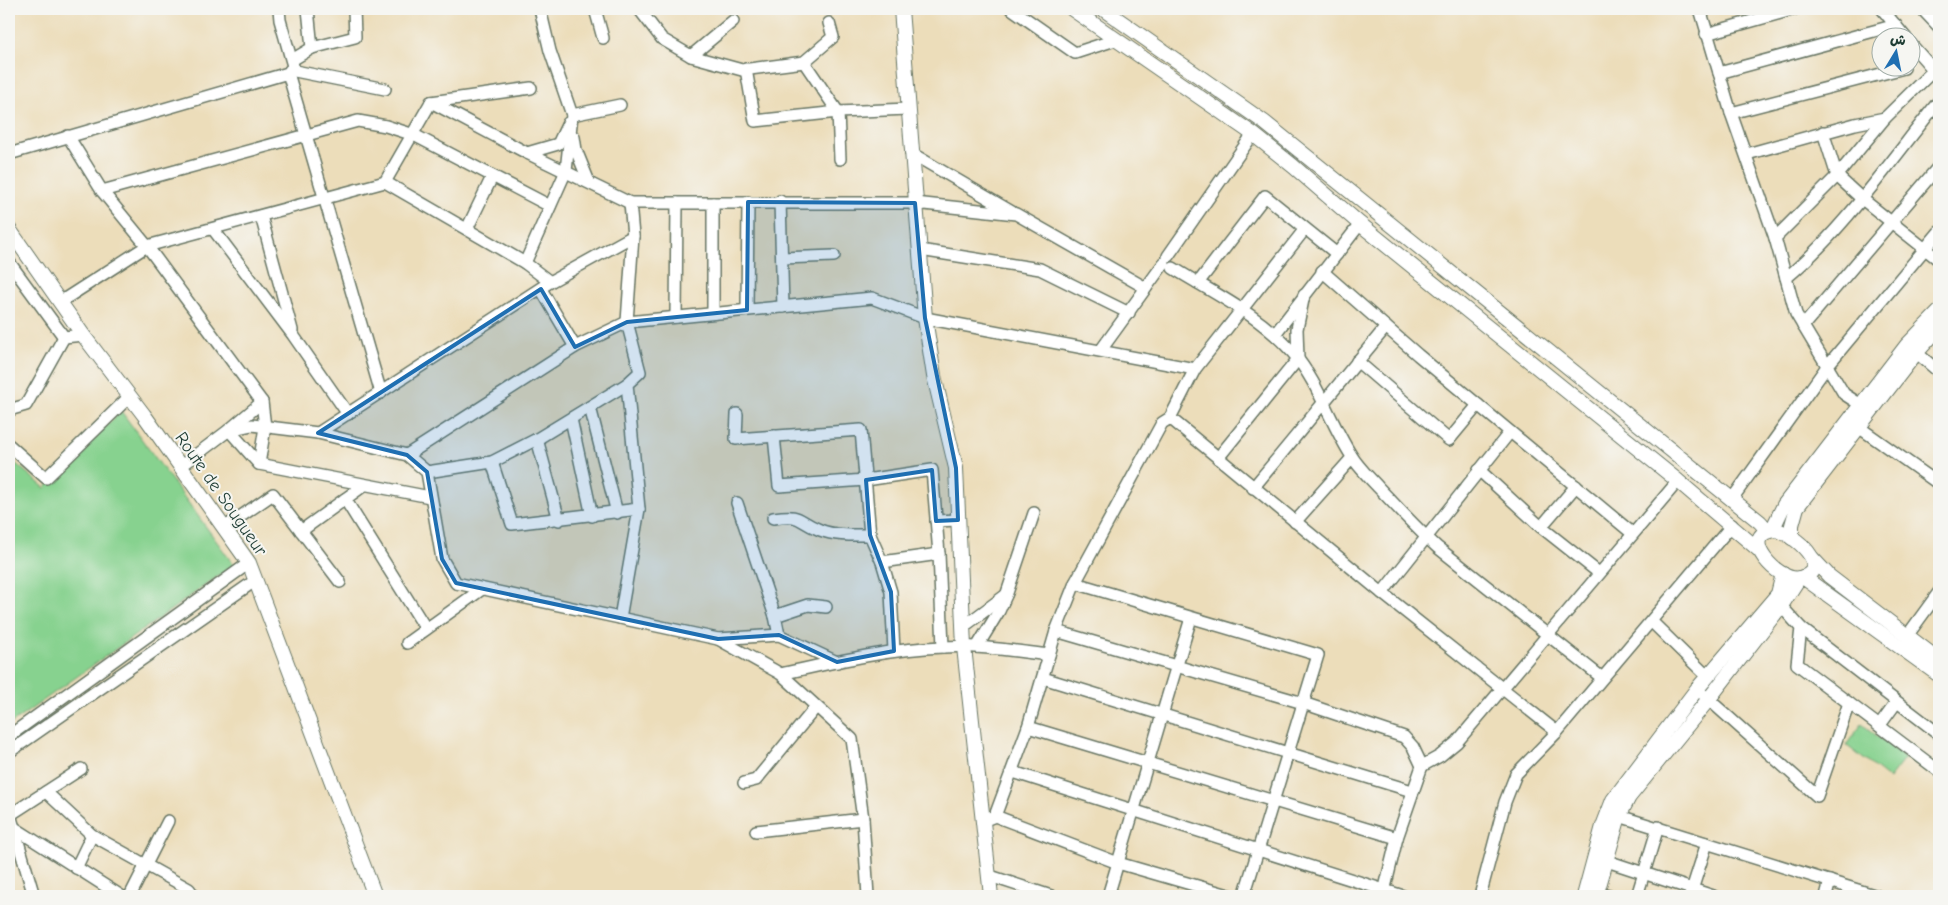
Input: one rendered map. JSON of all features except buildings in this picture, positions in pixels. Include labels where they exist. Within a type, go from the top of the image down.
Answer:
[{"type":"main road","points":[[900,9],[924,318],[934,376],[956,468],[963,627],[970,647],[989,819],[992,896]]},
{"type":"main road","points":[[1072,9],[1252,134],[1360,224],[1732,525],[1759,550],[1763,557],[1783,574],[1791,578],[1801,578],[1939,675]]},
{"type":"main road","points":[[1103,9],[1264,122],[1770,530],[1783,531],[1808,549],[1812,558],[1829,576],[1939,660]]},
{"type":"main road","name":"Route de Sougueur","points":[[9,229],[83,335],[144,415],[249,563],[375,896]]},
{"type":"main road","points":[[1759,550],[1760,539],[1770,530],[1784,505],[1854,424],[1939,312]]},
{"type":"main road","points":[[1792,538],[1792,525],[1797,507],[1854,424],[1861,405],[1912,349],[1939,328]]},
{"type":"main road","points":[[1597,895],[1619,816],[1630,797],[1708,700],[1801,578],[1811,569],[1812,558]]},
{"type":"main road","points":[[1597,895],[1603,826],[1613,800],[1697,690],[1778,594],[1783,574]]},
{"type":"street","points":[[279,9],[290,68],[306,134],[326,197],[381,393]]},
{"type":"street","points":[[308,9],[312,48]]},
{"type":"street","points":[[9,154],[290,68],[312,48],[355,37],[354,9]]},
{"type":"street","points":[[540,9],[550,51],[572,115],[576,150],[589,182]]},
{"type":"street","points":[[595,9],[603,38]]},
{"type":"street","points":[[639,9],[662,39],[691,56],[742,70],[804,62],[833,37],[829,23]]},
{"type":"street","points":[[1012,9],[1075,53],[1115,40]]},
{"type":"street","points":[[1700,9],[1731,112],[1775,238],[1796,314],[1828,364],[1844,394],[1861,405]]},
{"type":"street","points":[[1706,34],[1796,9]]},
{"type":"street","points":[[1882,9],[1898,28]]},
{"type":"street","points":[[1922,9],[1939,27]]},
{"type":"street","points":[[691,56],[733,21]]},
{"type":"street","points":[[1719,73],[1896,25]]},
{"type":"street","points":[[1920,53],[1934,68]]},
{"type":"street","points":[[804,62],[838,112],[840,160]]},
{"type":"street","points":[[1920,67],[1934,68]]},
{"type":"street","points":[[290,68],[385,89]]},
{"type":"street","points":[[1775,238],[1837,176],[1885,118],[1934,68]]},
{"type":"street","points":[[746,69],[755,120],[838,112],[908,109]]},
{"type":"street","points":[[1731,112],[1870,77]]},
{"type":"street","points":[[430,102],[531,88]]},
{"type":"street","points":[[1786,278],[1806,261],[1861,198],[1939,101]]},
{"type":"street","points":[[60,302],[147,246],[385,182],[414,135],[430,102]]},
{"type":"street","points":[[430,102],[527,153],[630,203],[915,202],[1016,214]]},
{"type":"street","points":[[572,115],[620,105]]},
{"type":"street","points":[[527,153],[558,144],[572,115]]},
{"type":"street","points":[[525,263],[566,171],[572,115]]},
{"type":"street","points":[[1746,154],[1823,132],[1885,118]]},
{"type":"street","points":[[102,191],[358,121],[386,126],[414,135],[550,206]]},
{"type":"street","points":[[1823,132],[1837,176],[1861,198],[1939,260]]},
{"type":"street","points":[[1101,350],[1146,288],[1168,262],[1252,134]]},
{"type":"street","points":[[68,136],[102,191],[147,246],[262,402],[265,428],[259,464]]},
{"type":"street","points":[[911,153],[1146,288]]},
{"type":"street","points":[[1803,326],[1939,166]]},
{"type":"street","points":[[467,229],[492,177]]},
{"type":"street","points":[[385,182],[525,263],[546,286],[575,347]]},
{"type":"street","points":[[1198,283],[1265,196],[1336,254]]},
{"type":"street","points":[[780,201],[783,306]]},
{"type":"street","points":[[747,310],[748,202]]},
{"type":"street","points":[[427,472],[492,462],[537,439],[590,407],[627,384],[640,372],[627,322],[633,236],[630,203]]},
{"type":"street","points":[[676,317],[677,203]]},
{"type":"street","points":[[713,314],[714,203]]},
{"type":"street","points":[[261,216],[293,335]]},
{"type":"street","points":[[1275,334],[1360,224]]},
{"type":"street","points":[[213,229],[293,335],[348,414]]},
{"type":"street","points":[[1232,896],[1118,863],[989,819],[1013,772],[1056,631],[1075,584],[1162,423],[1170,418],[1195,369],[1305,229]]},
{"type":"street","points":[[1732,499],[1828,364],[1939,232]]},
{"type":"street","points":[[318,433],[546,286],[633,236]]},
{"type":"street","points":[[920,250],[1040,269],[1129,313]]},
{"type":"street","points":[[782,258],[834,256]]},
{"type":"street","points":[[9,262],[64,337]]},
{"type":"street","points":[[1168,262],[1198,283],[1242,309],[1275,334],[1298,359],[1316,386],[1322,402],[1352,458],[1425,536],[1601,677]]},
{"type":"street","points":[[1322,271],[1478,405],[1632,533]]},
{"type":"street","points":[[1218,458],[1298,359],[1297,329],[1304,295]]},
{"type":"street","points":[[407,455],[575,347],[627,322],[872,298],[924,318],[1195,369]]},
{"type":"street","points":[[1254,488],[1322,402],[1386,327]]},
{"type":"street","points":[[64,337],[83,335]]},
{"type":"street","points":[[9,410],[26,405],[64,337]]},
{"type":"street","points":[[1912,349],[1939,372]]},
{"type":"street","points":[[1356,361],[1449,440],[1478,405]]},
{"type":"street","points":[[620,618],[639,510],[627,384]]},
{"type":"street","points":[[9,445],[46,478],[129,397]]},
{"type":"street","points":[[180,467],[262,402]]},
{"type":"street","points":[[590,407],[617,512]]},
{"type":"street","points":[[737,414],[736,439],[862,430],[870,534],[882,562],[891,592],[894,651]]},
{"type":"street","points":[[1170,418],[1501,690],[1557,732]]},
{"type":"street","points":[[570,419],[592,516]]},
{"type":"street","points":[[1854,424],[1939,484]]},
{"type":"street","points":[[229,430],[252,426],[318,433],[407,455],[427,472],[442,559],[456,583],[718,639],[779,635],[837,662]]},
{"type":"street","points":[[229,430],[259,464],[430,498]]},
{"type":"street","points":[[1382,593],[1425,536],[1510,432]]},
{"type":"street","points":[[774,436],[779,486],[866,480],[932,470],[939,554],[943,647]]},
{"type":"street","points":[[537,439],[560,520]]},
{"type":"street","points":[[1295,522],[1352,458]]},
{"type":"street","points":[[492,462],[512,524],[639,510]]},
{"type":"street","points":[[1479,470],[1541,527],[1599,573]]},
{"type":"street","points":[[1383,894],[1397,838],[1422,766],[1440,756],[1457,742],[1632,533],[1678,481]]},
{"type":"street","points":[[301,531],[363,486]]},
{"type":"street","points":[[1541,527],[1576,486]]},
{"type":"street","points":[[224,528],[273,494],[340,582]]},
{"type":"street","points":[[345,499],[426,629]]},
{"type":"street","points":[[738,503],[775,616],[779,635]]},
{"type":"street","points":[[970,647],[999,611],[1007,594],[1034,513]]},
{"type":"street","points":[[773,518],[794,515],[820,530],[839,535],[870,534]]},
{"type":"street","points":[[936,520],[958,520]]},
{"type":"street","points":[[1480,896],[1510,785],[1522,766],[1557,732],[1601,677],[1652,622],[1732,525]]},
{"type":"street","points":[[882,562],[939,554]]},
{"type":"street","points":[[9,736],[249,563]]},
{"type":"street","points":[[9,752],[256,580]]},
{"type":"street","points":[[1075,584],[1318,655],[1244,896]]},
{"type":"street","points":[[408,643],[482,589]]},
{"type":"street","points":[[1907,636],[1939,592]]},
{"type":"street","points":[[963,627],[1007,594]]},
{"type":"street","points":[[775,616],[808,605],[826,607]]},
{"type":"street","points":[[1781,606],[1801,628],[1896,703],[1939,734]]},
{"type":"street","points":[[1108,896],[1191,618]]},
{"type":"street","points":[[1652,622],[1708,678]]},
{"type":"street","points":[[1801,628],[1797,664],[1939,771]]},
{"type":"street","points":[[1056,631],[1303,704],[1404,737],[1413,747],[1422,766]]},
{"type":"street","points":[[718,639],[781,674],[852,739],[863,819],[868,896]]},
{"type":"street","points":[[781,674],[894,651],[943,647],[970,647],[1049,655]]},
{"type":"street","points":[[1043,678],[1412,791]]},
{"type":"street","points":[[1697,690],[1816,796],[1849,703]]},
{"type":"street","points":[[1880,725],[1896,703]]},
{"type":"street","points":[[744,783],[756,780],[816,707]]},
{"type":"street","points":[[1028,727],[1397,838]]},
{"type":"street","points":[[11,818],[81,769]]},
{"type":"street","points":[[1013,772],[1258,850],[1383,894],[1403,896]]},
{"type":"street","points":[[46,792],[92,835],[189,889],[194,896]]},
{"type":"street","points":[[1619,816],[1877,896]]},
{"type":"street","points":[[11,818],[14,849],[34,896]]},
{"type":"street","points":[[11,818],[76,868],[121,896]]},
{"type":"street","points":[[756,831],[863,819]]},
{"type":"street","points":[[130,896],[168,821]]},
{"type":"street","points":[[1637,896],[1658,827]]},
{"type":"street","points":[[76,868],[92,835]]},
{"type":"street","points":[[1691,893],[1707,843]]},
{"type":"street","points":[[1607,861],[1644,873],[1691,893],[1713,896]]},
{"type":"street","points":[[990,876],[1051,896]]},
{"type":"street","points":[[1826,896],[1830,881]]},
{"type":"highlighted area","points":[[748,202],[915,203],[925,318],[956,468],[958,520],[936,521],[932,470],[866,480],[870,535],[891,592],[894,651],[837,662],[779,635],[718,639],[456,583],[442,559],[427,472],[407,455],[318,433],[541,289],[575,347],[627,322],[747,310]]},
{"type":"green space","points":[[121,411],[234,565],[9,725],[9,458],[45,488]]},
{"type":"green space","points":[[1862,724],[1905,758],[1889,779],[1846,745]]}]
